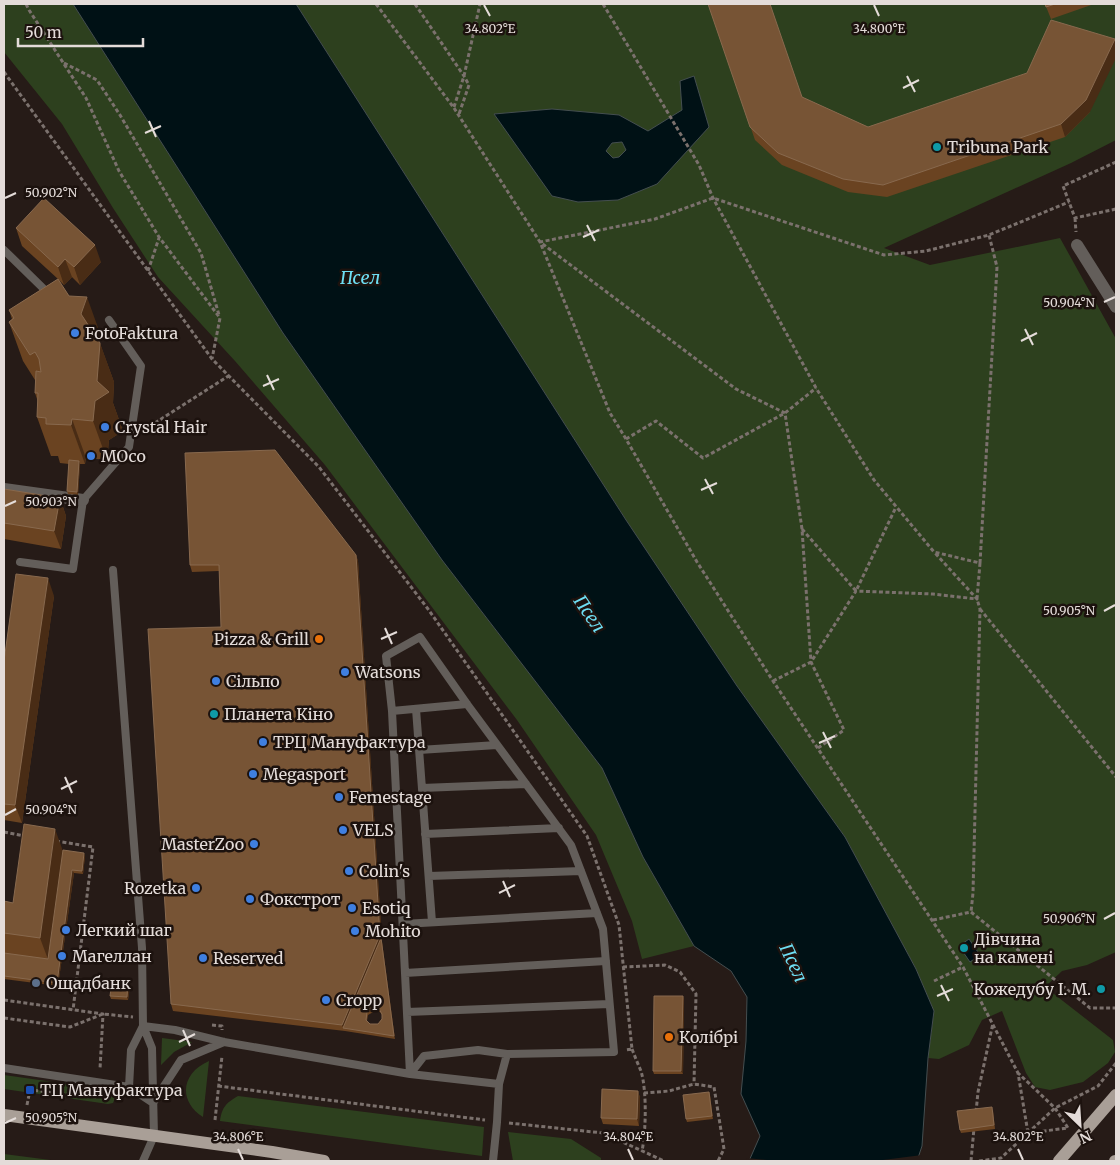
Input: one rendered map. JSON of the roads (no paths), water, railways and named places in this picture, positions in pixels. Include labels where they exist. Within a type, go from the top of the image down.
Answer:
[{"type":"main road","points":[[1059,1161],[1116,1095]]},
{"type":"main road","points":[[4,1115],[272,1152],[324,1161]]},
{"type":"street","points":[[1077,245],[1116,307]]},
{"type":"street","points":[[4,489],[83,500]]},
{"type":"lane","points":[[4,250],[58,303]]},
{"type":"lane","points":[[20,562],[73,569],[83,500],[128,447],[140,366],[109,320]]},
{"type":"lane","points":[[113,570],[142,948],[143,1026],[152,1048],[154,1136],[143,1161]]},
{"type":"lane","points":[[420,637],[571,845],[603,929],[614,1052],[507,1054],[478,1050],[424,1056],[410,1074],[392,711],[386,656],[420,637]]},
{"type":"lane","points":[[392,711],[467,704]]},
{"type":"lane","points":[[416,709],[432,922]]},
{"type":"lane","points":[[419,750],[497,745]]},
{"type":"lane","points":[[422,788],[526,784]]},
{"type":"lane","points":[[425,834],[559,828]]},
{"type":"lane","points":[[429,876],[581,871]]},
{"type":"lane","points":[[403,924],[597,913]]},
{"type":"lane","points":[[405,973],[606,961]]},
{"type":"lane","points":[[407,1012],[610,1004]]},
{"type":"lane","points":[[143,1026],[175,1030],[224,1042],[410,1074],[499,1084]]},
{"type":"lane","points":[[129,1087],[131,1050],[143,1026]]},
{"type":"lane","points":[[153,1102],[181,1060],[224,1042]]},
{"type":"lane","points":[[493,1161],[499,1084],[507,1054]]},
{"type":"lane","points":[[4,1068],[129,1087],[153,1102]]},
{"type":"water","name":"Псел","points":[[73,4],[296,4],[626,520],[737,686],[845,837],[916,969],[934,1011],[928,1058],[922,1146],[917,1161],[749,1161],[760,1136],[741,1094],[746,1041],[747,997],[731,971],[694,946],[643,857],[602,768],[442,560],[283,333]]},
{"type":"water","points":[[694,76],[709,127],[657,184],[618,200],[578,202],[552,196],[494,114],[552,109],[619,115],[648,131],[682,110],[680,81]],"holes":[[[622,142],[626,150],[619,157],[613,158],[606,151],[612,143]]]},
{"type":"water","points":[[969,939],[980,955],[970,962],[959,946]]},
{"type":"place","name":"Tribuna Park","points":[[937,147]]},
{"type":"place","name":"FotoFaktura","points":[[75,333]]},
{"type":"place","name":"Crystal Hair","points":[[105,427]]},
{"type":"place","name":"MOco","points":[[91,456]]},
{"type":"place","name":"Pizza & Grill","points":[[319,639]]},
{"type":"place","name":"Watsons","points":[[345,672]]},
{"type":"place","name":"Сільпо","points":[[216,681]]},
{"type":"place","name":"Планета Кіно","points":[[214,714]]},
{"type":"place","name":"ТРЦ Мануфактура","points":[[263,742]]},
{"type":"place","name":"Megasport","points":[[253,774]]},
{"type":"place","name":"Femestage","points":[[339,797]]},
{"type":"place","name":"VELS","points":[[343,830]]},
{"type":"place","name":"MasterZoo","points":[[254,844]]},
{"type":"place","name":"Colin's","points":[[349,871]]},
{"type":"place","name":"Rozetka","points":[[196,888]]},
{"type":"place","name":"Фокстрот","points":[[250,899]]},
{"type":"place","name":"Esotiq","points":[[352,908]]},
{"type":"place","name":"Легкий шаг","points":[[66,930]]},
{"type":"place","name":"Mohito","points":[[355,931]]},
{"type":"place","name":"Дівчина на камені","points":[[964,948]]},
{"type":"place","name":"Магеллан","points":[[62,956]]},
{"type":"place","name":"Reserved","points":[[203,958]]},
{"type":"place","name":"Ощадбанк","points":[[36,983]]},
{"type":"place","name":"Кожедубу І. М.","points":[[1101,989]]},
{"type":"place","name":"Cropp","points":[[326,1000]]},
{"type":"place","name":"Колібрі","points":[[669,1037]]},
{"type":"place","name":"ТЦ Мануфактура","points":[[30,1090]]}]
